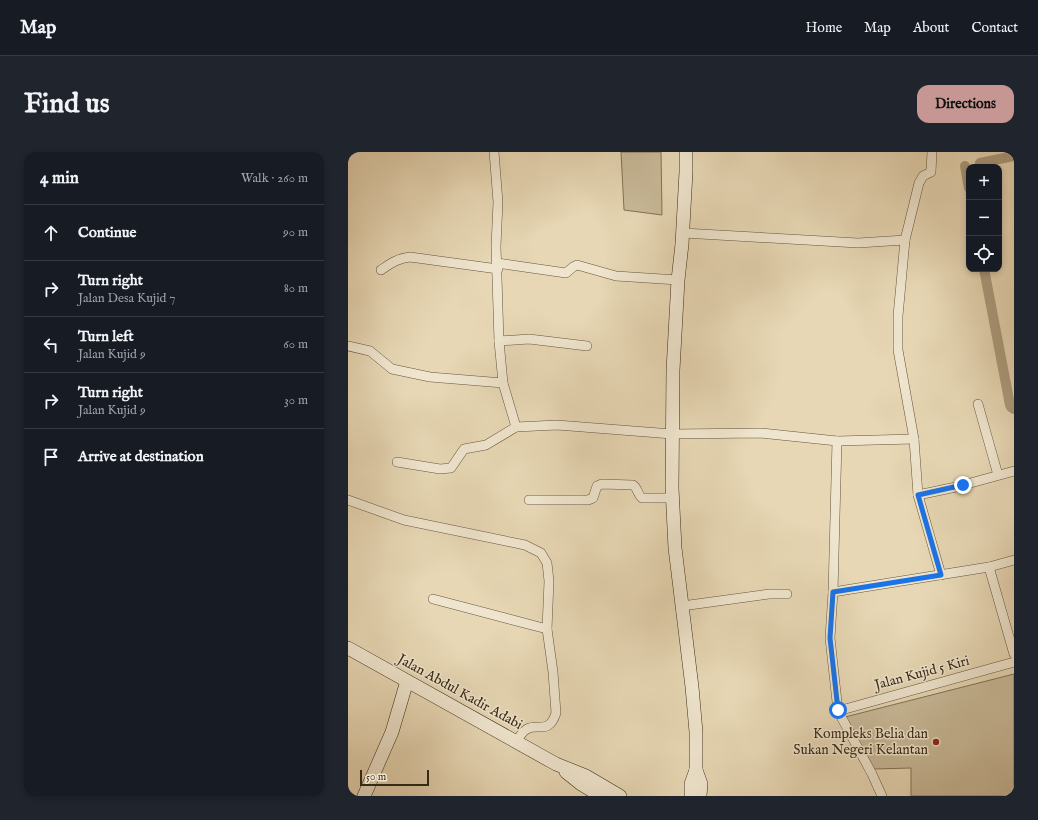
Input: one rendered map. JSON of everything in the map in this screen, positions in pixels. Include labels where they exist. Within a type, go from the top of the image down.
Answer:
[{"type":"main road","points":[[686,152],[683,233],[678,280],[673,370],[672,498],[675,548],[692,687],[696,732],[696,770],[701,784],[700,796]]},
{"type":"main road","name":"Jalan Abdul Kadir Adabi","points":[[348,648],[556,764],[586,776],[620,796]]},
{"type":"main road","points":[[364,796],[392,732],[407,681]]},
{"type":"main road","name":"Jalan Abdul Kadir Adabi","points":[[556,764],[581,784],[601,796]]},
{"type":"main road","points":[[691,796],[691,784],[696,770]]},
{"type":"street","points":[[494,152],[498,202],[497,266],[499,341],[503,384],[516,427]]},
{"type":"street","points":[[932,152],[931,172],[923,176],[919,183],[905,240],[898,316],[898,350],[914,439],[918,495],[941,575]]},
{"type":"street","points":[[683,233],[858,243],[905,240]]},
{"type":"street","points":[[381,270],[396,260],[404,257],[410,257],[566,272],[573,266],[577,265],[616,276],[678,280]]},
{"type":"street","points":[[499,341],[529,339],[587,346]]},
{"type":"street","points":[[348,346],[370,351],[392,369],[430,377],[503,384]]},
{"type":"street","points":[[978,404],[998,475]]},
{"type":"street","points":[[397,462],[440,469],[451,468],[464,449],[486,445],[516,427],[557,425],[672,434],[761,433],[837,441],[914,439]]},
{"type":"street","points":[[837,441],[833,592],[830,638],[838,710],[882,796]]},
{"type":"street","points":[[918,495],[956,487],[1014,470]]},
{"type":"street","points":[[529,500],[588,500],[593,498],[597,486],[602,484],[633,485],[637,488],[638,494],[642,498],[672,498]]},
{"type":"street","points":[[348,500],[404,520],[525,544],[541,552],[547,563],[549,581],[547,629],[553,672],[556,713],[554,718],[547,726],[527,730],[516,742]]},
{"type":"street","points":[[833,592],[989,567],[1014,560]]},
{"type":"street","points":[[989,567],[1014,654]]},
{"type":"street","points":[[682,606],[769,594],[787,594]]},
{"type":"street","points":[[433,599],[547,629]]},
{"type":"street","name":"Jalan Kujid 5 Kiri","points":[[838,710],[1014,662]]},
{"type":"shaded area","points":[[621,152],[661,152],[662,215],[624,210]]},
{"type":"shaded area","name":"Kompleks Belia dan Sukan Negeri Kelantan","points":[[1014,674],[1014,796],[911,796],[911,768],[874,769],[845,717]]},
{"type":"waterway","points":[[980,163],[1014,156]]},
{"type":"waterway","points":[[965,166],[966,172]]},
{"type":"waterway","points":[[985,272],[1010,405],[1014,409]]},
{"type":"place","name":"Kompleks Belia dan Sukan Negeri Kelantan","points":[[936,742]]},
{"type":"route","points":[[838,710],[830,638],[833,592],[941,575],[918,495],[963,485]]}]
